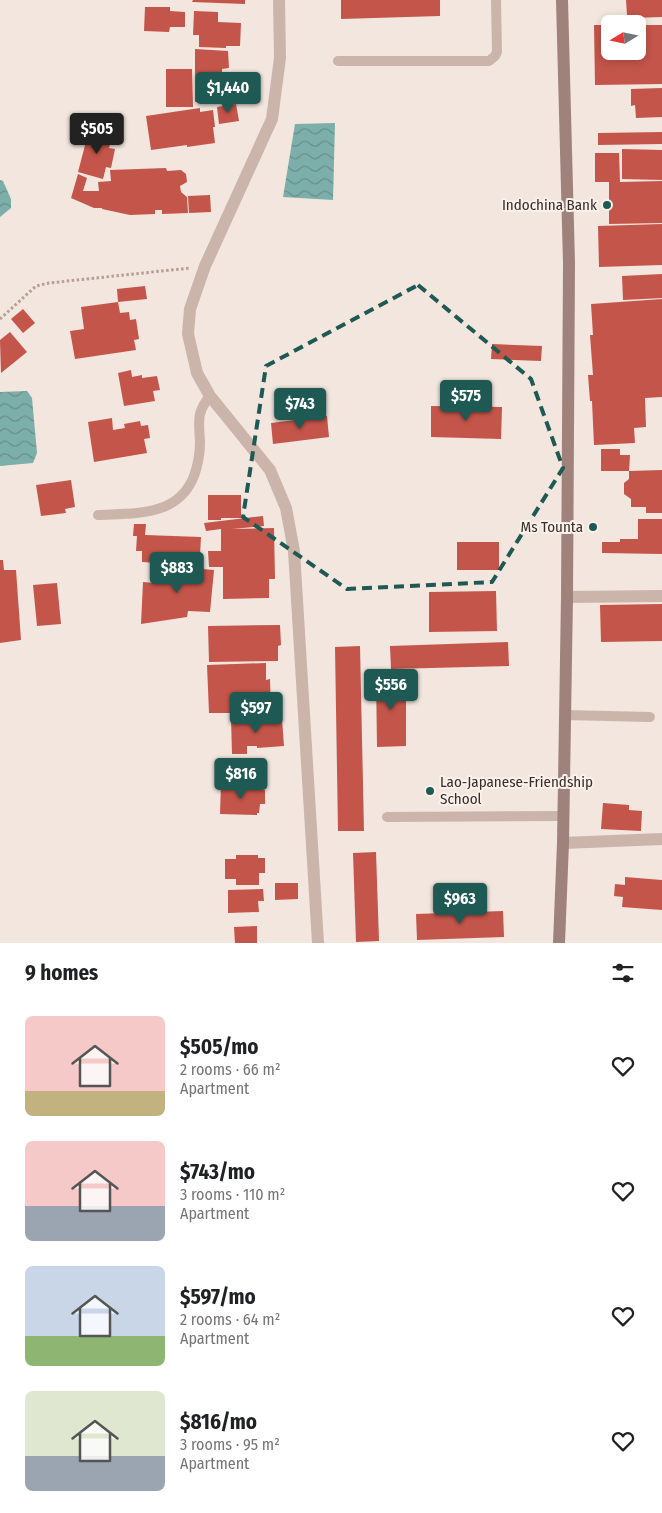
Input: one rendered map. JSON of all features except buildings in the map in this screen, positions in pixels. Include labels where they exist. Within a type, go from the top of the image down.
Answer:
[{"type":"street","points":[[279,0],[280,58],[272,119],[205,266],[190,309],[188,334],[197,373],[210,396],[270,470],[286,508],[294,552],[318,943]]},
{"type":"street","points":[[559,943],[563,843],[567,597],[569,263],[562,0]]},
{"type":"street","points":[[567,597],[662,596]]},
{"type":"street","points":[[563,843],[662,839]]},
{"type":"lane","points":[[338,60],[489,61],[497,52],[496,0]]},
{"type":"lane","points":[[98,515],[138,513],[168,506],[190,487],[198,465],[200,444],[198,417],[202,406],[210,396]]},
{"type":"lane","points":[[565,715],[650,717]]},
{"type":"lane","points":[[387,817],[563,816]]},
{"type":"path","points":[[0,319],[36,286],[205,266]]},
{"type":"highlighted area","points":[[418,285],[531,379],[563,468],[492,582],[347,589],[243,517],[266,366]]},
{"type":"water","points":[[335,123],[333,200],[283,197],[295,124]]},
{"type":"water","points":[[0,180],[3,181],[11,199],[11,208],[0,217]]},
{"type":"water","points":[[27,391],[32,398],[37,453],[33,463],[0,466],[0,392]]},
{"type":"place","name":"Indochina Bank","points":[[607,205]]},
{"type":"place","name":"Ms Tounta","points":[[593,527]]},
{"type":"place","name":"Lao-Japanese-Friendship School","points":[[430,791]]}]
